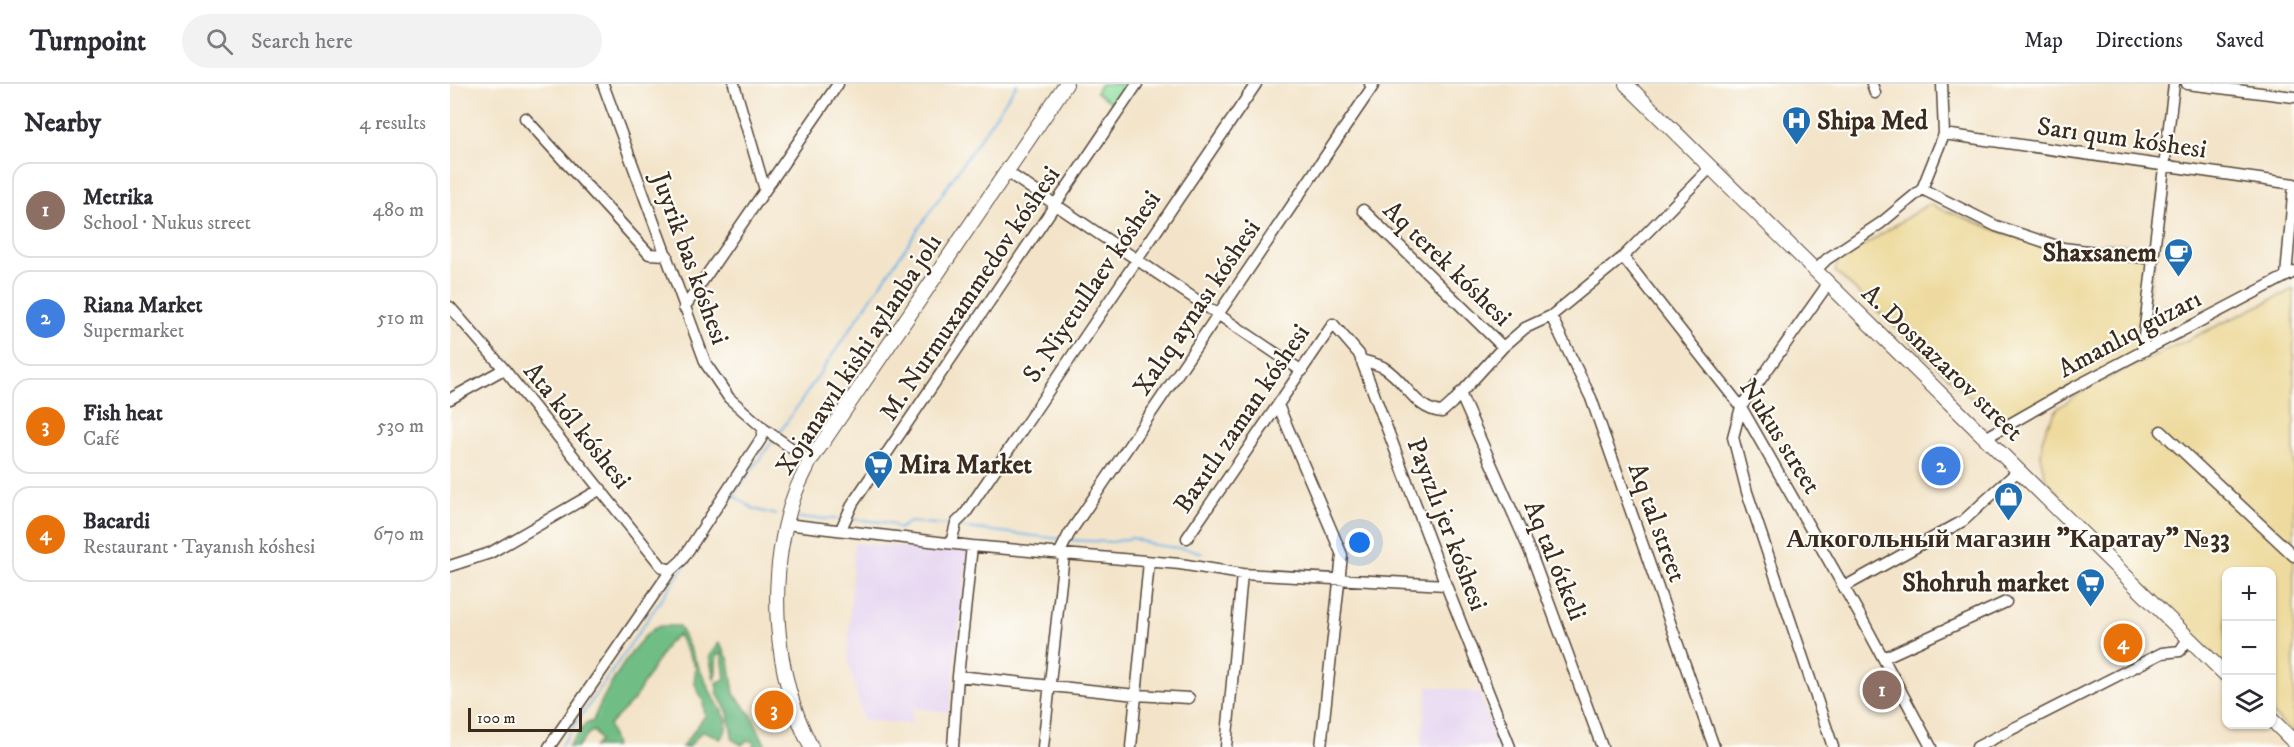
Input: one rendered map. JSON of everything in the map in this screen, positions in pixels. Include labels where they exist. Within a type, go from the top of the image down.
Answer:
[{"type":"main road","name":"Xojanawıl kishi aylanba jolı","points":[[811,747],[800,726],[790,695],[780,643],[779,557],[794,497],[810,461],[1066,84]]},
{"type":"main road","name":"A. Dosnazarov street","points":[[1626,84],[2222,671]]},
{"type":"main road","points":[[2276,725],[2294,742]]},
{"type":"street","name":"Juyrik bas kóshesi","points":[[603,84],[706,364],[729,398],[764,429],[810,461]]},
{"type":"street","points":[[734,84],[765,190]]},
{"type":"street","points":[[684,308],[838,84]]},
{"type":"street","name":"M. Nurmuxammedov kóshesi","points":[[841,529],[853,503],[1137,84]]},
{"type":"street","name":"S. Niyetullaev kóshesi","points":[[951,543],[956,523],[965,514],[1256,84]]},
{"type":"street","points":[[1815,271],[1827,259],[1881,223],[1922,189],[1944,134],[1942,84]]},
{"type":"street","points":[[2142,352],[2174,84]]},
{"type":"street","points":[[2187,84],[2294,98]]},
{"type":"street","name":"Xalıq aynası kóshesi","points":[[1043,747],[1061,555],[1069,534],[1371,85]]},
{"type":"street","points":[[525,118],[649,254],[667,255]]},
{"type":"street","name":"Sarı qum kóshesi","points":[[1944,134],[2294,184]]},
{"type":"street","points":[[1361,360],[1384,368],[1404,385],[1419,404],[1432,411],[1442,412],[1452,404],[1503,347],[1525,328],[1551,316],[1623,257],[1710,168]]},
{"type":"street","points":[[1007,172],[1302,370]]},
{"type":"street","points":[[2290,274],[2294,184]]},
{"type":"street","points":[[1922,189],[1996,226],[2063,248],[2154,259]]},
{"type":"street","name":"Aq terek kóshesi","points":[[1363,210],[1503,347]]},
{"type":"street","name":"Nukus street","points":[[1623,257],[1741,407],[1844,587],[1931,747]]},
{"type":"street","name":"Amanlıq gúzarı","points":[[1987,437],[2290,274]]},
{"type":"street","points":[[1828,284],[1741,407],[1733,437],[1747,492],[1833,747]]},
{"type":"street","name":"Ata kól kóshesi","points":[[450,306],[504,369],[662,567],[671,570]]},
{"type":"street","name":"Aq tal street","points":[[1551,316],[1591,398],[1714,747]]},
{"type":"street","name":"Baxıtlı zaman kóshesi","points":[[1187,538],[1333,324]]},
{"type":"street","name":"Payızlı jer kóshesi","points":[[1333,324],[1359,354],[1510,747]]},
{"type":"street","points":[[450,399],[504,369]]},
{"type":"street","name":"Aq tal ótkeli","points":[[1460,393],[1532,554],[1602,747]]},
{"type":"street","points":[[1278,405],[1342,555],[1321,747]]},
{"type":"street","points":[[549,747],[671,570],[682,560],[761,439],[764,429]]},
{"type":"street","points":[[2161,431],[2294,556]]},
{"type":"street","points":[[1844,587],[1963,521],[2019,470]]},
{"type":"street","points":[[450,566],[489,553],[601,489]]},
{"type":"street","points":[[786,524],[972,546],[1180,564],[1242,574],[1446,585]]},
{"type":"street","points":[[953,747],[972,546]]},
{"type":"street","points":[[1131,747],[1149,562]]},
{"type":"street","points":[[1226,747],[1242,574]]},
{"type":"street","points":[[1883,658],[2006,602]]},
{"type":"street","points":[[1977,747],[2162,654],[2180,651],[2189,637]]},
{"type":"street","points":[[958,676],[1136,695],[1189,698]]},
{"type":"shaded area","points":[[854,543],[968,551],[949,712],[913,708],[911,724],[863,720],[848,660]]},
{"type":"shaded area","points":[[1428,686],[1479,693],[1499,747],[1420,747]]},
{"type":"green space","points":[[1101,84],[1129,84],[1115,105],[1096,92]]},
{"type":"green space","points":[[660,626],[679,626],[711,693],[727,720],[725,733],[720,739],[702,731],[689,747],[682,747],[705,716],[703,701],[694,682],[696,668],[678,635],[668,643],[633,701],[609,725],[615,747],[594,747],[600,741],[594,731],[589,733],[578,747],[568,747],[585,724],[593,721],[612,683],[631,653],[641,640]]},
{"type":"green space","points":[[719,643],[729,660],[734,694],[752,716],[766,747],[753,747],[754,742],[747,740],[742,745],[733,740],[728,713],[718,695],[716,683],[725,679],[722,654],[717,655],[714,679],[709,656]]},
{"type":"sand","points":[[1928,204],[2067,257],[2105,243],[2156,247],[2140,351],[1999,424],[1835,271],[1839,258],[1854,252]]},
{"type":"sand","points":[[2294,289],[2294,736],[2276,717],[2276,567],[2222,567],[2222,664],[2079,520],[2045,477],[2041,460],[2042,441],[2047,425],[2058,408],[2089,387]]},
{"type":"waterway","points":[[780,432],[1017,84]]},
{"type":"waterway","points":[[560,747],[772,442]]},
{"type":"waterway","points":[[733,495],[754,509],[776,515]]},
{"type":"waterway","points":[[798,518],[840,519]]},
{"type":"waterway","points":[[852,519],[891,523],[899,529],[909,522],[951,525]]},
{"type":"waterway","points":[[959,527],[1060,539]]},
{"type":"waterway","points":[[1069,540],[1112,542],[1132,538],[1155,545],[1202,553]]},
{"type":"place","name":"Shipa Med","points":[[1796,146]]},
{"type":"place","name":"Shaxsanem","points":[[2178,278]]},
{"type":"place","name":"Riana Market","points":[[1941,466]]},
{"type":"place","name":"Mira Market","points":[[878,490]]},
{"type":"place","name":"Алкогольный магазин \"Каратау\" №33","points":[[2008,522]]},
{"type":"place","name":"Shohruh market","points":[[2090,608]]},
{"type":"place","name":"Bacardi","points":[[2123,643]]},
{"type":"place","name":"Metrika","points":[[1882,690]]},
{"type":"place","name":"Fish heat","points":[[774,710]]}]
